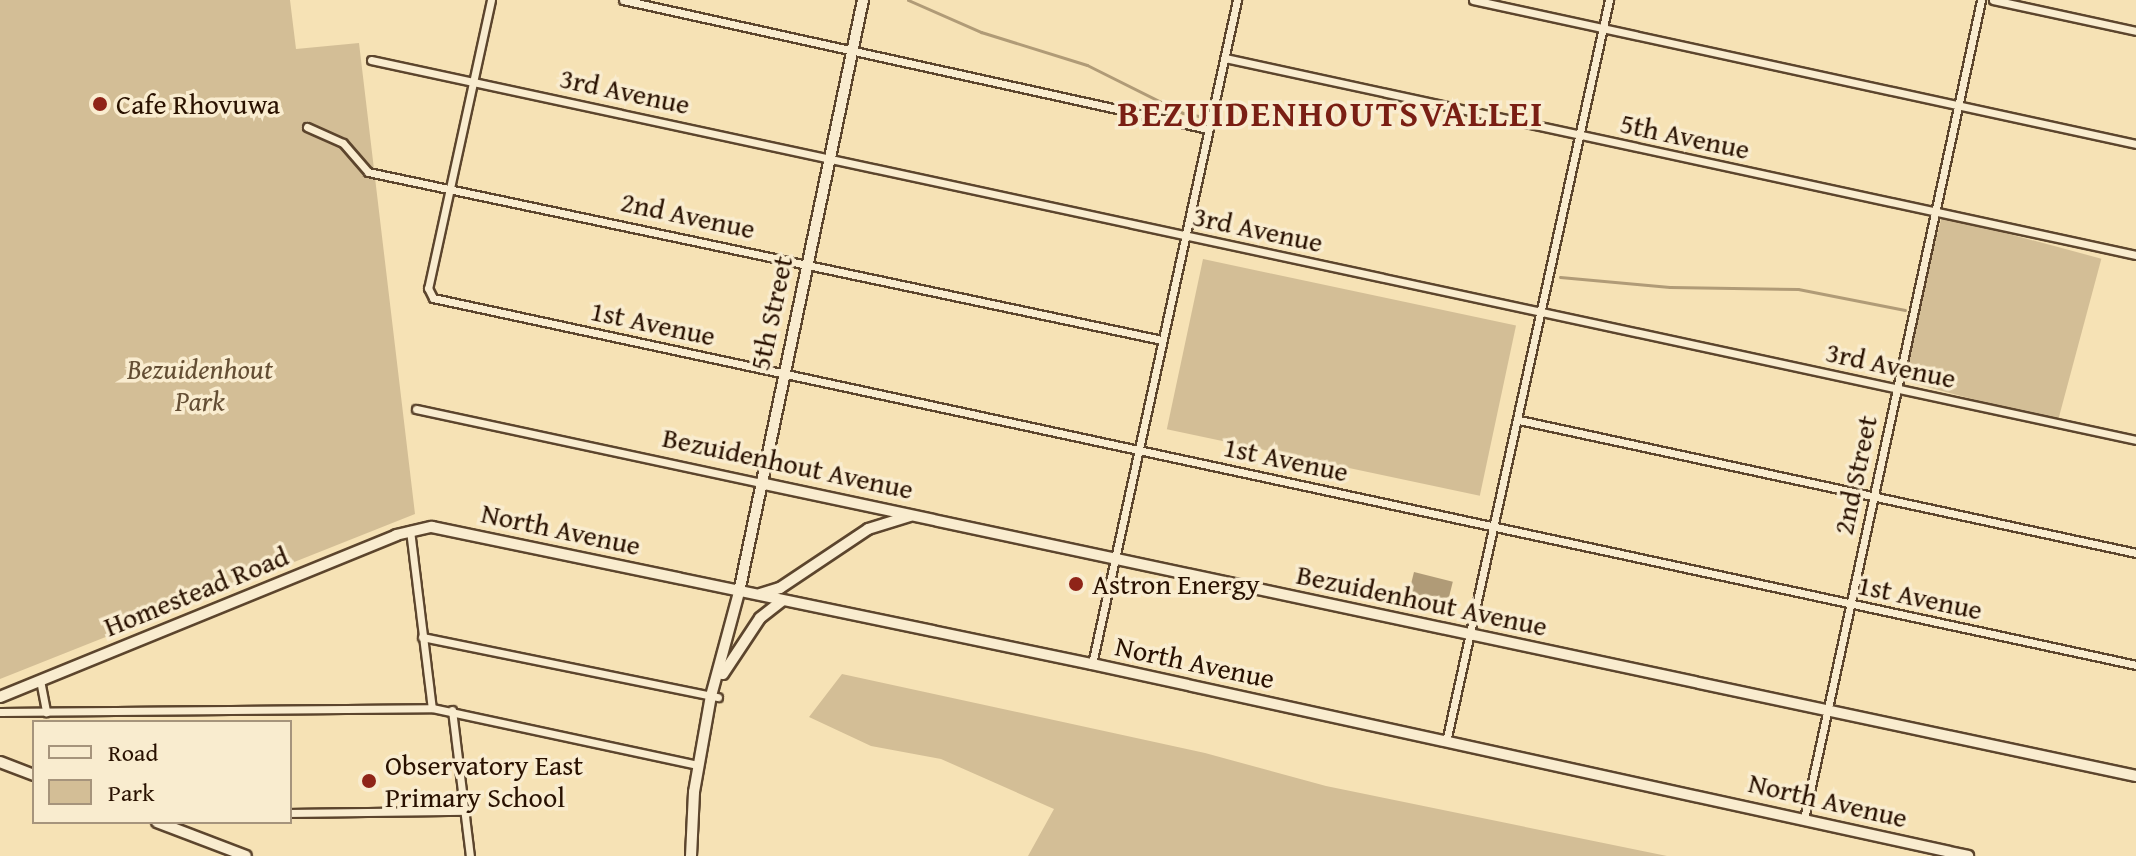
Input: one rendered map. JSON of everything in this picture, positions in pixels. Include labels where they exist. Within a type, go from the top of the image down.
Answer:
[{"type":"street","points":[[451,187],[491,0]]},
{"type":"street","points":[[623,0],[1208,129]]},
{"type":"street","name":"5th Street","points":[[714,699],[863,0]]},
{"type":"street","points":[[1092,664],[1237,0]]},
{"type":"street","points":[[1473,0],[2136,144]]},
{"type":"street","points":[[1446,742],[1609,0]]},
{"type":"street","name":"2nd Street","points":[[1804,819],[1981,0]]},
{"type":"street","points":[[1993,0],[2136,31]]},
{"type":"street","name":"5th Avenue","points":[[1225,58],[2136,255]]},
{"type":"street","name":"3rd Avenue","points":[[371,60],[2136,440]]},
{"type":"street","name":"2nd Avenue","points":[[307,127],[343,143],[362,170],[1162,340]]},
{"type":"street","name":"1st Avenue","points":[[451,187],[429,294],[2136,665]]},
{"type":"street","name":"Bezuidenhout Avenue","points":[[416,409],[2136,776]]},
{"type":"street","points":[[1519,420],[2136,553]]},
{"type":"street","points":[[754,595],[788,582],[868,529],[916,514]]},
{"type":"street","name":"North Avenue","points":[[410,530],[440,528],[1092,664],[1968,856]]},
{"type":"street","points":[[410,530],[432,708]]},
{"type":"street","name":"Homestead Road","points":[[0,697],[410,530]]},
{"type":"street","points":[[788,582],[797,604]]},
{"type":"street","points":[[723,674],[760,618],[782,601]]},
{"type":"street","name":"5th Street","points":[[714,699],[723,674],[728,636]]},
{"type":"street","points":[[422,637],[714,699],[699,765],[691,856]]},
{"type":"street","points":[[40,680],[46,712]]},
{"type":"street","points":[[0,712],[432,708],[699,765]]},
{"type":"street","points":[[452,710],[470,856]]},
{"type":"street","points":[[0,762],[32,774]]},
{"type":"street","points":[[292,813],[465,811]]},
{"type":"street","points":[[162,824],[246,856]]},
{"type":"green space","name":"Bezuidenhout Park","points":[[0,0],[290,0],[296,49],[359,43],[415,514],[0,679]]},
{"type":"green space","points":[[1942,216],[2101,259],[2058,422],[1898,379]]},
{"type":"green space","points":[[1203,259],[1516,326],[1480,496],[1167,429]]},
{"type":"green space","points":[[842,674],[1205,753],[1326,786],[1667,856],[1028,856],[1054,809],[941,759],[871,746],[809,717]]},
{"type":"shaded area","points":[[1414,572],[1453,582],[1448,602],[1409,592]]},
{"type":"waterway","points":[[908,0],[981,32],[1087,65],[1183,113],[1199,116]]},
{"type":"waterway","points":[[1560,277],[1670,287],[1798,289],[1905,310]]},
{"type":"place","name":"Cafe Rhovuwa","points":[[100,104]]},
{"type":"place","name":"Astron Energy","points":[[1076,584]]},
{"type":"place","name":"Observatory East Primary School","points":[[369,781]]},
{"type":"district","name":"BEZUIDENHOUTSVALLEI","points":[[1331,113]]}]
